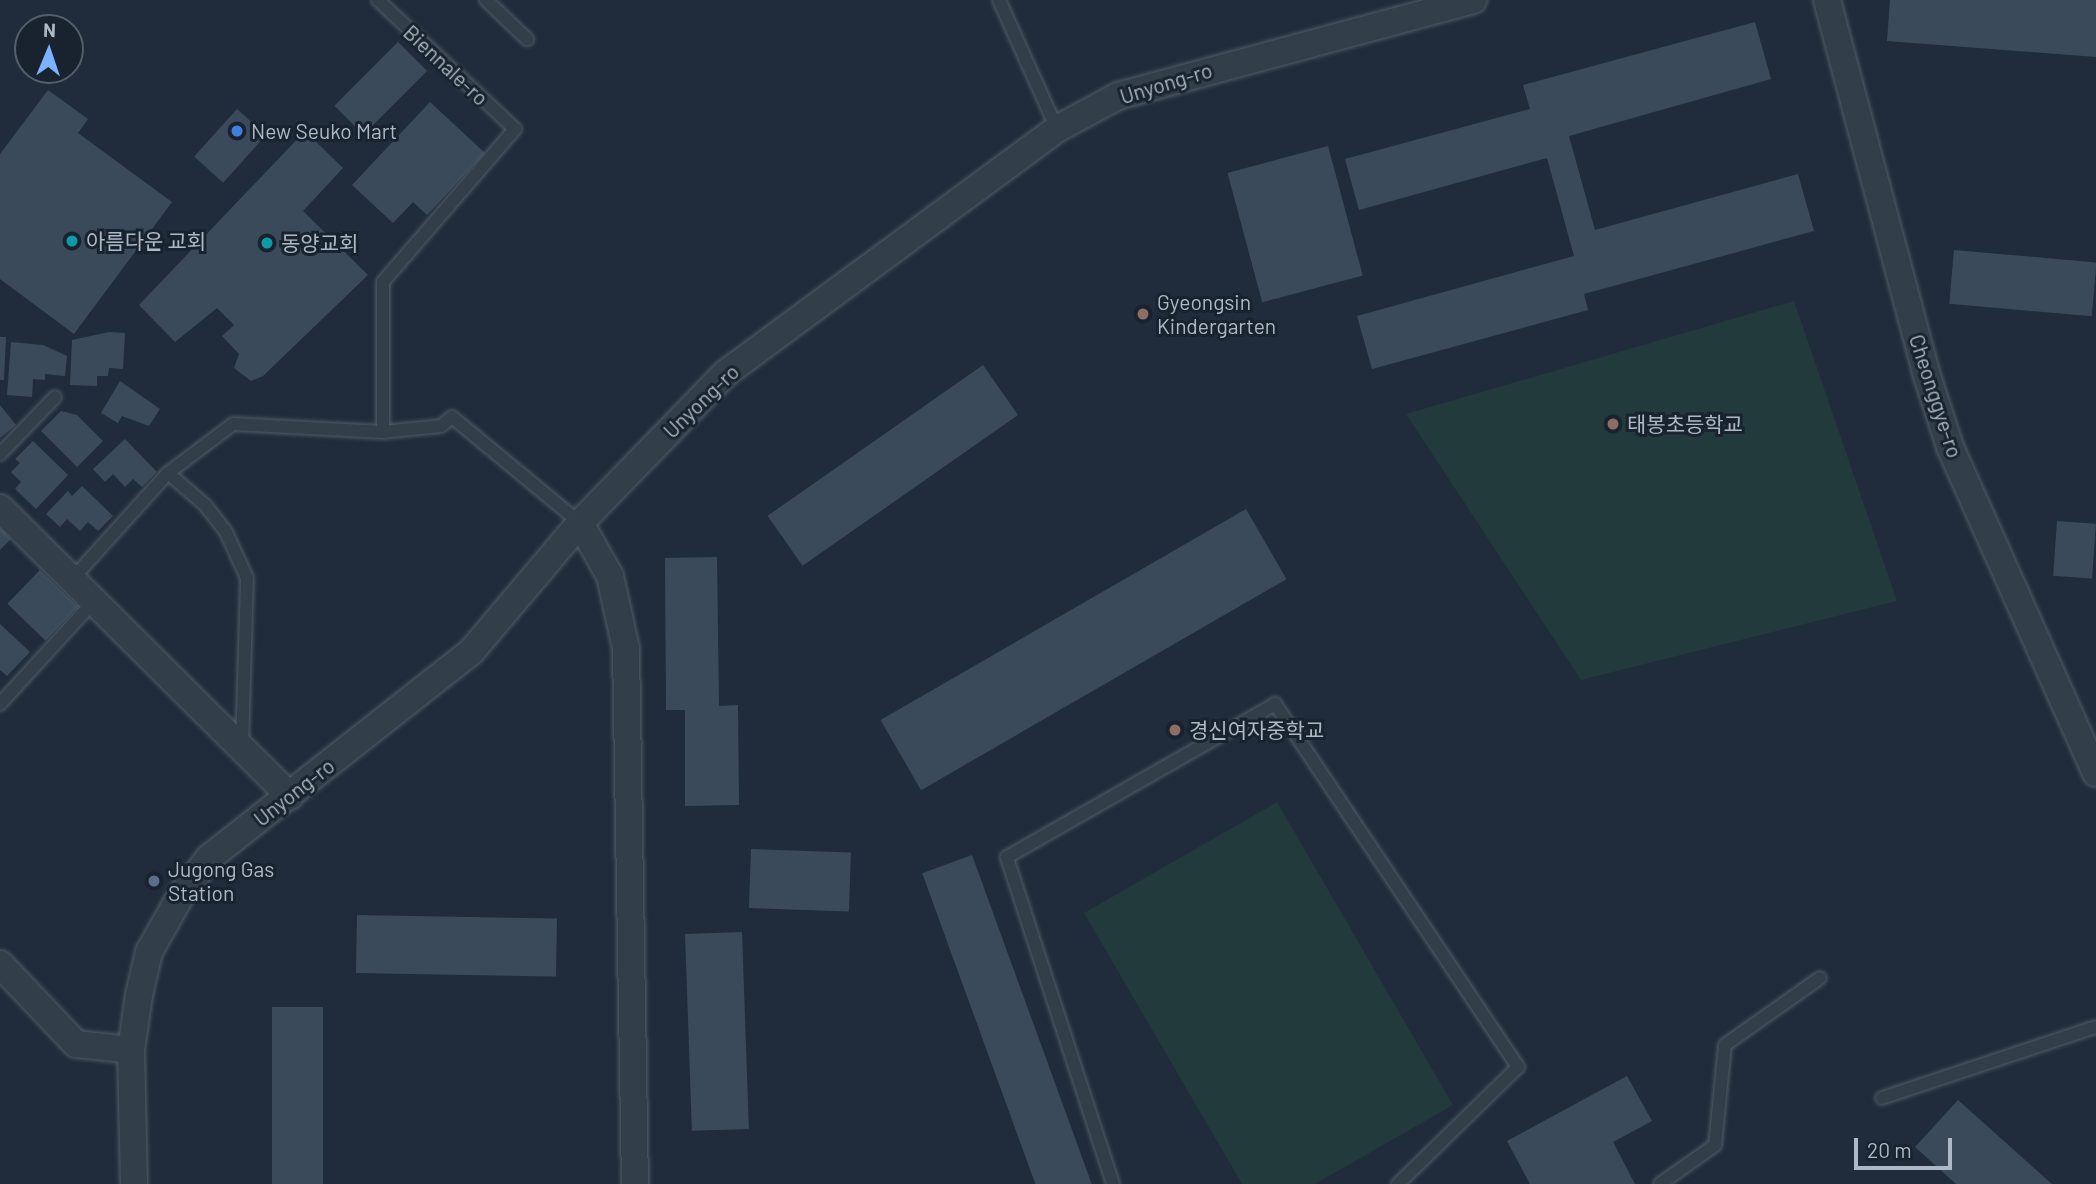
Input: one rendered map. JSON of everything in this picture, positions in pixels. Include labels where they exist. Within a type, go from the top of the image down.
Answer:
[{"type":"street","name":"Unyong-ro","points":[[134,1184],[131,1050],[149,952],[181,895],[209,858],[471,652],[580,523],[726,373],[1057,129],[1143,86],[1474,0]]},
{"type":"street","name":"Cheonggye-ro","points":[[1827,0],[1926,373],[1950,447],[2096,774]]},
{"type":"street","points":[[0,508],[96,598],[242,751],[290,796]]},
{"type":"street","points":[[580,523],[610,576],[626,649],[635,1184]]},
{"type":"street","points":[[0,964],[76,1044],[131,1050]]},
{"type":"lane","name":"Biennale-ro","points":[[378,0],[515,129],[383,282],[383,432]]},
{"type":"lane","points":[[486,0],[527,39]]},
{"type":"lane","points":[[999,0],[1057,129]]},
{"type":"lane","points":[[0,454],[55,397]]},
{"type":"lane","points":[[74,577],[168,473],[233,424],[383,432],[441,426],[452,417],[580,523]]},
{"type":"lane","points":[[168,473],[205,505],[226,531],[249,589],[242,751]]},
{"type":"lane","points":[[0,704],[96,598]]},
{"type":"lane","points":[[1114,1184],[1007,857],[1275,704],[1518,1067],[1398,1184]]},
{"type":"lane","points":[[1660,1184],[1715,1145],[1725,1045],[1820,978]]},
{"type":"lane","points":[[1882,1098],[2096,1027]]},
{"type":"green space","points":[[1794,301],[1897,601],[1581,680],[1406,414]]},
{"type":"green space","points":[[1277,802],[1453,1105],[1315,1184],[1242,1184],[1084,913]]},
{"type":"building","points":[[1890,0],[2096,0],[2096,57],[1887,41]]},
{"type":"building","points":[[1755,22],[1771,79],[1569,136],[1595,230],[1798,174],[1814,231],[1584,294],[1588,310],[1372,369],[1357,316],[1574,256],[1547,158],[1359,210],[1345,159],[1530,109],[1523,85]]},
{"type":"building","points":[[398,42],[427,71],[363,135],[334,106]]},
{"type":"building","name":"아름다운 교회","points":[[48,90],[88,119],[78,133],[172,202],[74,334],[0,279],[0,154]]},
{"type":"building","points":[[430,102],[485,153],[427,215],[413,202],[393,223],[352,185]]},
{"type":"building","points":[[237,109],[266,135],[223,183],[194,157]]},
{"type":"building","name":"동양교회","points":[[305,131],[343,168],[303,211],[368,275],[263,376],[251,381],[234,368],[239,354],[222,336],[234,325],[217,308],[175,342],[139,305]]},
{"type":"building","points":[[1328,146],[1363,275],[1262,302],[1228,173]]},
{"type":"building","points":[[1954,250],[2096,262],[2092,316],[1949,304]]},
{"type":"building","points":[[109,332],[125,333],[123,369],[109,368],[108,376],[97,376],[97,386],[70,385],[72,340]]},
{"type":"building","points":[[0,337],[6,337],[4,380],[0,380]]},
{"type":"building","points":[[11,342],[43,345],[67,356],[65,376],[45,374],[45,380],[33,379],[32,397],[7,395]]},
{"type":"building","points":[[983,365],[1018,415],[803,566],[768,516]]},
{"type":"building","points":[[120,381],[160,409],[149,426],[122,416],[118,423],[101,413]]},
{"type":"building","points":[[0,405],[16,425],[0,438]]},
{"type":"building","points":[[61,411],[77,415],[103,441],[77,467],[41,431]]},
{"type":"building","points":[[125,439],[157,472],[142,487],[133,479],[125,487],[113,474],[105,482],[93,469]]},
{"type":"building","points":[[33,441],[68,475],[36,509],[15,489],[21,482],[11,472],[20,463],[15,459]]},
{"type":"building","points":[[82,486],[113,516],[98,531],[88,522],[80,531],[67,519],[60,527],[46,514],[68,491],[72,496]]},
{"type":"building","points":[[1246,509],[1286,579],[921,790],[881,720]]},
{"type":"building","points":[[2057,521],[2096,524],[2092,579],[2053,576]]},
{"type":"building","points":[[0,528],[11,539],[0,550]]},
{"type":"building","points":[[717,557],[719,706],[738,705],[739,805],[685,806],[685,710],[666,710],[665,558]]},
{"type":"building","points":[[40,570],[78,607],[45,641],[7,604]]},
{"type":"building","points":[[0,624],[30,652],[7,676],[0,670]]},
{"type":"building","points":[[751,849],[851,852],[849,911],[749,908]]},
{"type":"building","points":[[972,855],[1092,1184],[1035,1184],[922,873]]},
{"type":"building","points":[[357,915],[557,918],[556,976],[356,973]]},
{"type":"building","points":[[742,932],[749,1129],[692,1131],[685,934]]},
{"type":"building","points":[[272,1007],[323,1007],[323,1184],[272,1184]]},
{"type":"building","points":[[1627,1076],[1652,1121],[1613,1142],[1635,1184],[1530,1184],[1507,1141]]},
{"type":"building","points":[[1958,1100],[2052,1184],[1956,1184],[1915,1147]]},
{"type":"place","name":"New Seuko Mart","points":[[237,131]]},
{"type":"place","name":"아름다운 교회","points":[[72,241]]},
{"type":"place","name":"동양교회","points":[[267,243]]},
{"type":"place","name":"Gyeongsin Kindergarten","points":[[1143,314]]},
{"type":"place","name":"태봉초등학교","points":[[1613,424]]},
{"type":"place","name":"경신여자중학교","points":[[1175,730]]},
{"type":"place","name":"Jugong Gas Station","points":[[154,881]]}]
